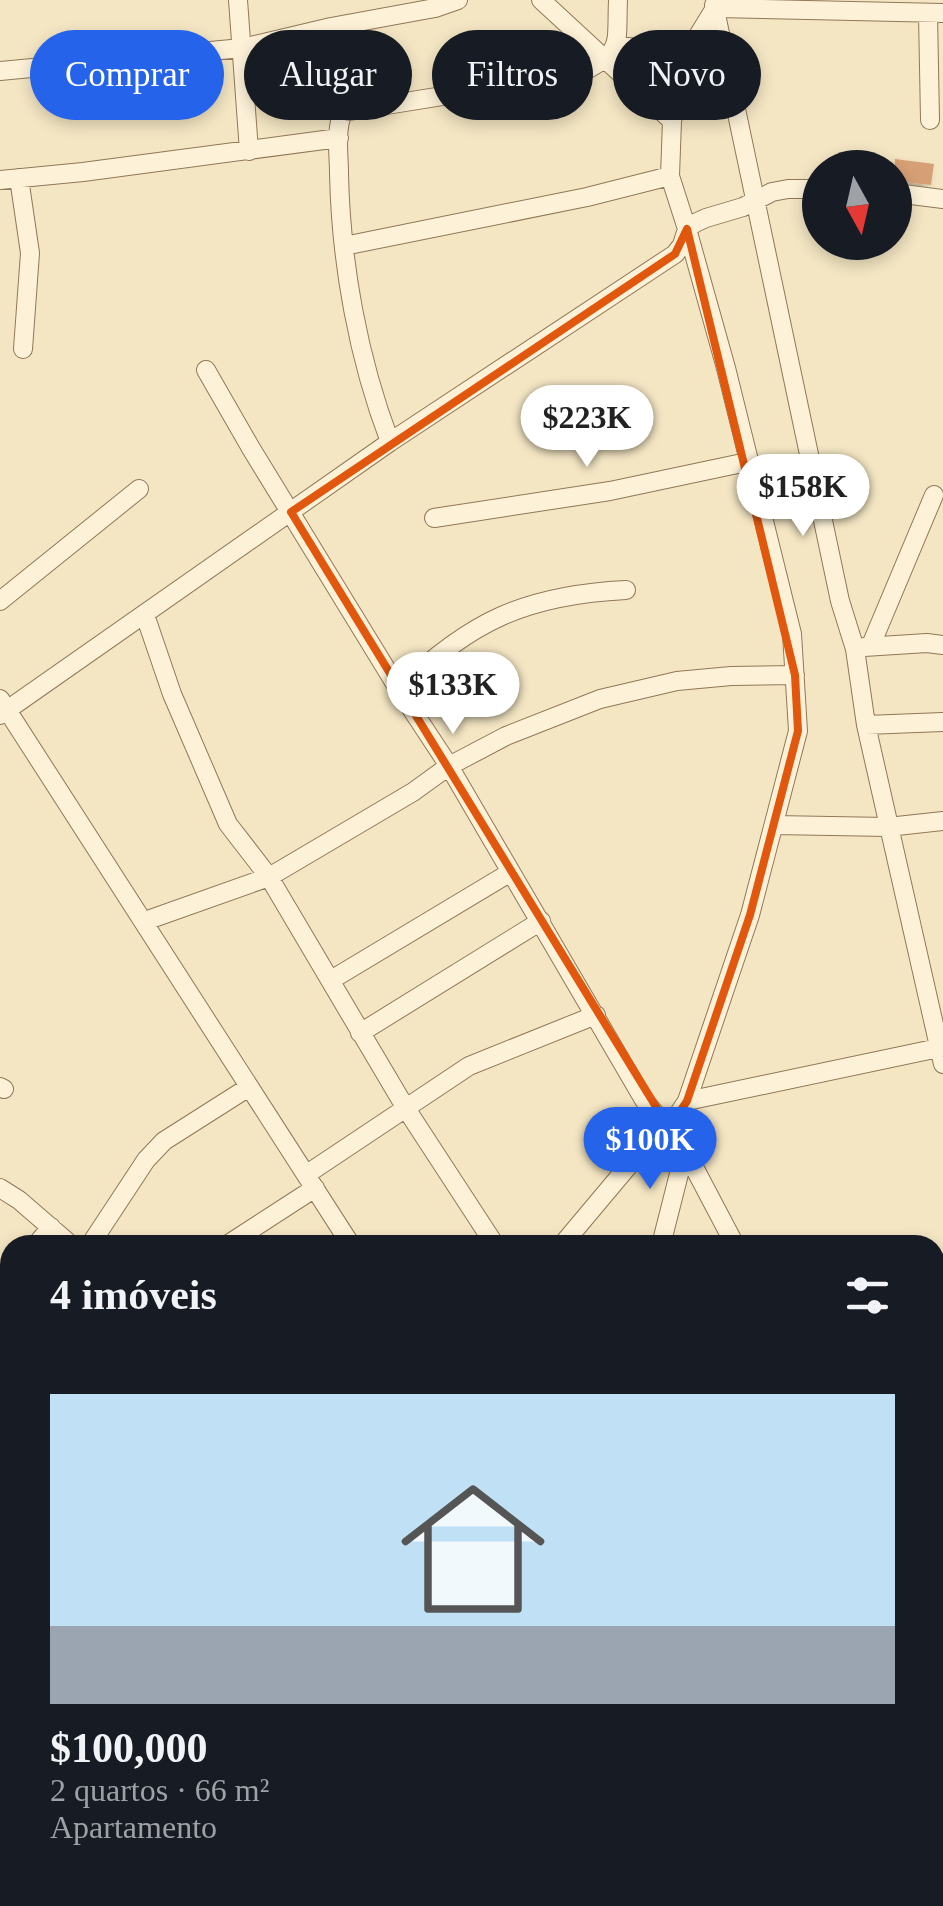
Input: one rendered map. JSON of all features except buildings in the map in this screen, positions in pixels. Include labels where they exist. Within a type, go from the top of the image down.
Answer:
[{"type":"street","points":[[238,0],[248,150]]},
{"type":"street","points":[[0,71],[242,48],[458,0]]},
{"type":"street","points":[[540,0],[612,52],[672,121],[670,176],[726,368],[792,634],[798,731],[750,915],[687,1101],[668,1128],[630,1164],[570,1235]]},
{"type":"street","points":[[390,442],[366,368],[344,246],[338,138],[343,112],[579,74],[612,52],[618,0]]},
{"type":"street","points":[[714,4],[935,14],[930,120]]},
{"type":"street","points":[[700,30],[714,4]]},
{"type":"street","points":[[687,1101],[941,1053],[866,726],[863,647],[840,601],[714,4]]},
{"type":"street","points":[[0,180],[338,138]]},
{"type":"street","points":[[344,246],[587,198],[670,176]]},
{"type":"street","points":[[20,178],[30,253],[23,349]]},
{"type":"street","points":[[345,1235],[2,708],[146,614],[390,442],[675,254],[694,222],[743,208],[772,192],[802,189]]},
{"type":"street","points":[[912,196],[943,199]]},
{"type":"street","points":[[206,370],[449,766],[644,1100],[685,1150],[730,1235]]},
{"type":"street","points":[[434,518],[610,491],[747,462]]},
{"type":"street","points":[[0,601],[140,489]]},
{"type":"street","points":[[863,647],[934,495]]},
{"type":"street","points":[[399,690],[454,641],[500,616],[547,599],[626,590]]},
{"type":"street","points":[[146,614],[172,694],[228,824],[268,877],[360,1033],[488,1235]]},
{"type":"street","points":[[863,647],[943,645]]},
{"type":"street","points":[[144,922],[268,877],[413,792],[449,766],[506,736],[600,700],[676,681],[795,676]]},
{"type":"street","points":[[866,726],[943,722]]},
{"type":"street","points":[[774,826],[888,827],[943,821]]},
{"type":"street","points":[[331,980],[511,872]]},
{"type":"street","points":[[360,1033],[541,921]]},
{"type":"street","points":[[240,1235],[406,1107],[468,1066],[596,1015]]},
{"type":"street","points":[[97,1235],[146,1160],[164,1141],[249,1087]]},
{"type":"street","points":[[664,1235],[685,1150]]},
{"type":"street","points":[[0,1188],[60,1235]]},
{"type":"street","points":[[44,1235],[51,1227]]},
{"type":"highlighted area","points":[[687,229],[795,675],[798,731],[750,915],[687,1101],[669,1128],[291,512],[675,254]]}]
